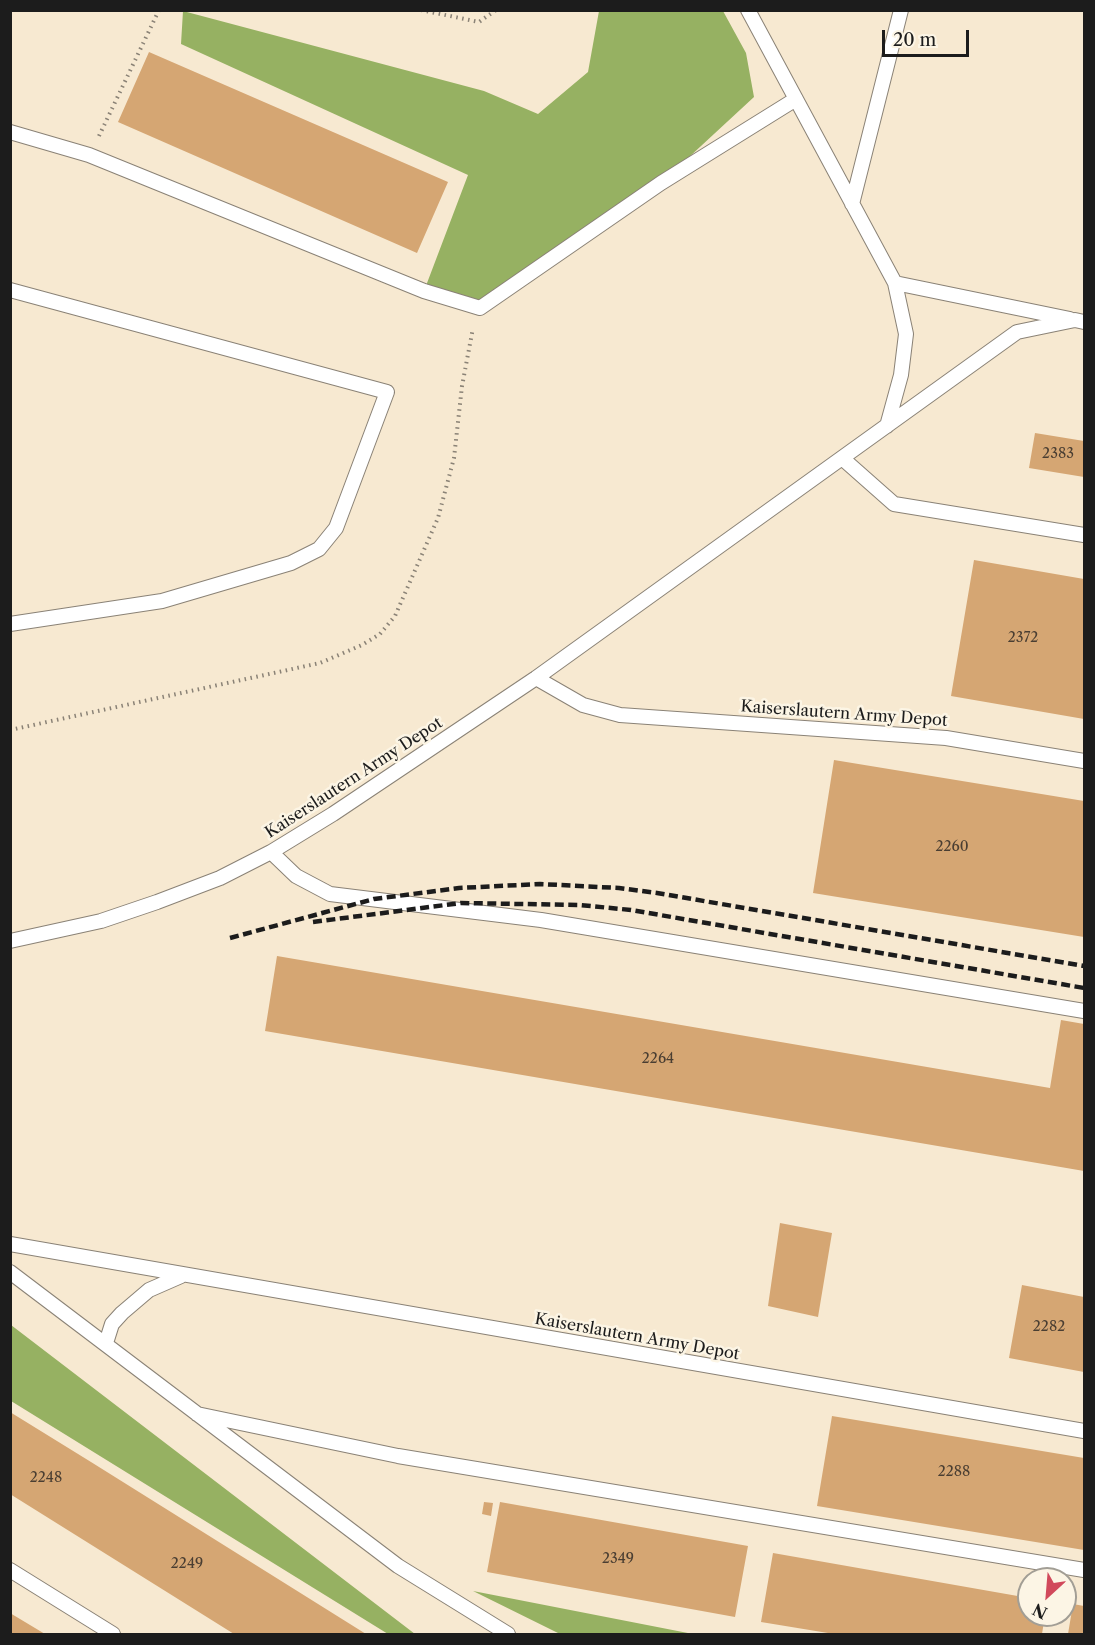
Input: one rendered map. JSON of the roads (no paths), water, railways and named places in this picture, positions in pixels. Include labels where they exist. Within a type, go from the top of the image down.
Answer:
[{"type":"lane","points":[[748,10],[895,283],[906,334],[901,375],[887,426]]},
{"type":"lane","points":[[852,204],[901,10]]},
{"type":"lane","points":[[10,132],[89,155],[424,291],[480,308],[661,183],[796,99]]},
{"type":"lane","points":[[895,283],[1079,321]]},
{"type":"lane","points":[[10,290],[387,392],[336,528],[319,549],[291,563],[162,601],[10,624]]},
{"type":"lane","name":"Kaiserslautern Army Depot","points":[[10,941],[101,921],[157,902],[220,878],[271,852],[333,814],[536,678],[1017,332],[1079,321]]},
{"type":"lane","points":[[842,458],[894,504],[1084,535]]},
{"type":"lane","name":"Kaiserslautern Army Depot","points":[[536,678],[583,705],[620,715],[946,738],[1084,761]]},
{"type":"lane","points":[[271,852],[296,876],[318,890],[330,894],[541,920],[1084,1011]]},
{"type":"lane","name":"Kaiserslautern Army Depot","points":[[10,1244],[1084,1431]]},
{"type":"lane","points":[[10,1272],[398,1566],[508,1635]]},
{"type":"lane","points":[[106,1343],[112,1324],[149,1290],[184,1275]]},
{"type":"lane","points":[[197,1414],[398,1456],[1084,1570]]},
{"type":"lane","points":[[10,1570],[112,1635]]},
{"type":"railway","points":[[230,938],[374,899],[459,888],[540,884],[619,888],[657,893],[1084,966]]},
{"type":"railway","points":[[313,922],[461,903],[580,905],[631,910],[1084,988]]}]
